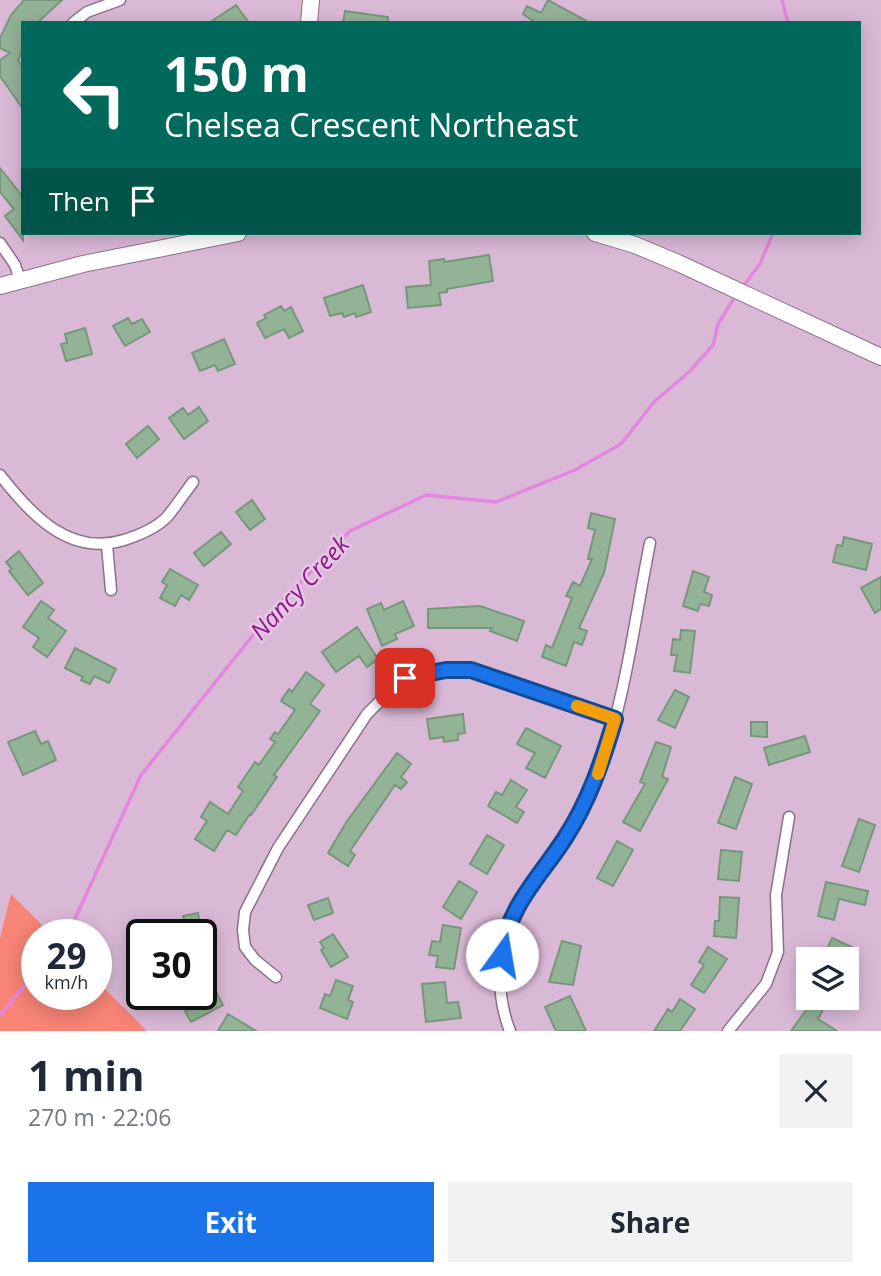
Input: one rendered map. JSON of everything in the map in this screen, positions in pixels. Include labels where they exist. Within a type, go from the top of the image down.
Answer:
[{"type":"main road","points":[[309,21],[311,0]]},
{"type":"main road","points":[[0,286],[83,264],[229,235]]},
{"type":"main road","points":[[602,235],[635,245],[722,282],[881,357]]},
{"type":"street","points":[[76,21],[87,12],[120,0]]},
{"type":"street","points":[[0,243],[15,265],[20,280]]},
{"type":"street","points":[[0,475],[28,507],[63,536],[93,545],[107,545],[138,536],[155,527],[193,482]]},
{"type":"street","points":[[510,1031],[504,1016],[500,974],[504,936],[516,905],[565,838],[591,793],[615,719],[650,543]]},
{"type":"street","points":[[107,545],[111,590]]},
{"type":"street","points":[[276,977],[255,960],[245,947],[245,912],[278,848],[367,713],[405,678],[446,670],[471,670],[615,719]]},
{"type":"street","points":[[728,1031],[766,984],[778,952],[776,895],[789,817]]},
{"type":"shaded area","points":[[11,894],[36,919],[21,919],[21,1010],[112,1010],[112,996],[147,1031],[0,1031],[0,938]]},
{"type":"building","points":[[24,0],[62,0],[39,21],[21,21],[21,53],[18,60],[21,65],[21,106],[0,76],[0,60],[10,53],[0,48],[0,38],[11,15]]},
{"type":"building","points":[[548,0],[586,21],[533,21],[523,14],[527,6],[541,13]]},
{"type":"building","points":[[236,5],[248,21],[212,21]]},
{"type":"building","points":[[345,11],[388,17],[388,21],[343,21]]},
{"type":"building","points":[[0,168],[21,194],[23,240],[5,216],[14,209],[0,192]]},
{"type":"building","points":[[489,255],[493,281],[447,289],[447,292],[439,293],[441,305],[408,308],[406,287],[431,285],[429,261],[444,259],[444,262]]},
{"type":"building","points":[[363,285],[371,312],[356,317],[355,313],[344,317],[342,313],[330,316],[324,298]]},
{"type":"building","points":[[281,306],[284,311],[291,307],[303,331],[289,338],[284,329],[265,338],[257,323],[266,318],[264,315]]},
{"type":"building","points":[[128,318],[132,324],[142,319],[150,332],[125,346],[113,326]]},
{"type":"building","points":[[85,328],[92,354],[66,361],[61,344],[67,343],[65,334]]},
{"type":"building","points":[[224,339],[235,364],[218,371],[215,365],[200,371],[192,353]]},
{"type":"building","points":[[199,407],[208,421],[184,439],[169,418],[183,408],[188,415]]},
{"type":"building","points":[[148,426],[159,439],[137,458],[126,444]]},
{"type":"building","points":[[252,500],[265,519],[250,530],[236,512]]},
{"type":"building","points":[[591,513],[615,519],[604,573],[579,628],[587,631],[582,645],[574,642],[566,666],[542,657],[546,645],[552,648],[572,598],[566,596],[573,582],[580,586],[592,559],[588,559],[595,530],[588,528]]},
{"type":"building","points":[[221,532],[231,544],[204,566],[194,553]]},
{"type":"building","points":[[844,537],[872,544],[866,570],[833,562],[837,545],[842,546]]},
{"type":"building","points":[[19,551],[43,583],[28,595],[9,571],[12,569],[6,562]]},
{"type":"building","points":[[170,569],[198,585],[189,600],[181,595],[175,606],[160,598],[167,585],[162,582]]},
{"type":"building","points":[[693,571],[709,577],[704,592],[712,595],[709,606],[700,604],[698,611],[683,606]]},
{"type":"building","points":[[881,577],[881,609],[875,613],[861,588]]},
{"type":"building","points":[[41,601],[54,610],[48,618],[66,631],[47,657],[33,647],[39,638],[23,627]]},
{"type":"building","points":[[403,601],[414,626],[395,634],[397,639],[382,646],[367,609],[381,603],[384,610]]},
{"type":"building","points":[[480,606],[524,621],[517,641],[490,631],[492,628],[428,628],[428,609]]},
{"type":"building","points":[[357,627],[378,659],[367,667],[359,656],[336,672],[322,652]]},
{"type":"building","points":[[681,630],[695,631],[690,673],[674,671],[677,655],[671,655],[673,639],[680,640]]},
{"type":"building","points":[[75,648],[116,669],[109,683],[94,676],[90,684],[81,680],[83,677],[65,668]]},
{"type":"building","points":[[306,672],[324,685],[310,704],[320,711],[274,775],[277,777],[236,835],[227,830],[214,851],[195,839],[207,821],[201,817],[210,802],[228,814],[243,791],[238,787],[255,762],[259,765],[275,742],[270,739],[275,732],[278,734],[295,710],[281,701],[289,689],[292,692]]},
{"type":"building","points":[[675,690],[689,697],[675,728],[658,720]]},
{"type":"building","points":[[463,714],[465,733],[458,734],[458,740],[444,742],[443,737],[430,739],[427,719]]},
{"type":"building","points":[[751,722],[767,722],[767,737],[751,736]]},
{"type":"building","points":[[526,728],[561,746],[545,778],[526,768],[535,753],[517,744]]},
{"type":"building","points":[[35,731],[41,744],[48,741],[56,760],[23,775],[8,742]]},
{"type":"building","points":[[805,736],[810,752],[769,765],[764,748]]},
{"type":"building","points":[[656,742],[671,747],[662,777],[668,779],[640,831],[623,822],[645,784],[640,782]]},
{"type":"building","points":[[397,753],[411,764],[401,777],[407,782],[401,789],[395,785],[350,851],[355,855],[348,866],[328,853],[347,821]]},
{"type":"building","points":[[735,777],[752,784],[736,829],[718,823]]},
{"type":"building","points":[[511,780],[527,790],[516,807],[524,812],[517,823],[488,806],[496,792],[502,795]]},
{"type":"building","points":[[859,819],[875,825],[859,872],[842,866]]},
{"type":"building","points":[[487,835],[504,845],[487,874],[470,864]]},
{"type":"building","points":[[617,841],[633,850],[613,886],[597,878]]},
{"type":"building","points":[[721,850],[742,852],[739,881],[718,879]]},
{"type":"building","points":[[459,881],[477,892],[461,919],[443,907]]},
{"type":"building","points":[[826,882],[868,891],[865,905],[839,899],[834,920],[818,916]]},
{"type":"building","points":[[720,897],[739,898],[736,938],[714,936],[715,921],[719,921]]},
{"type":"building","points":[[328,898],[333,913],[314,920],[308,905]]},
{"type":"building","points":[[198,913],[199,919],[184,919],[183,916]]},
{"type":"building","points":[[443,925],[461,928],[454,969],[436,967],[438,956],[429,955],[432,941],[440,942]]},
{"type":"building","points":[[333,934],[348,957],[331,967],[321,950],[324,948],[320,942]]},
{"type":"building","points":[[832,938],[852,947],[828,947]]},
{"type":"building","points":[[562,941],[581,946],[573,985],[549,982]]},
{"type":"building","points":[[708,947],[727,959],[704,993],[691,985],[704,965],[699,962]]},
{"type":"building","points":[[336,980],[353,986],[348,1000],[353,1002],[347,1019],[320,1008],[325,994],[330,996]]},
{"type":"building","points":[[445,982],[447,1003],[458,1002],[461,1018],[426,1022],[422,984]]},
{"type":"building","points":[[217,994],[223,1005],[217,1008]]},
{"type":"building","points":[[570,996],[586,1031],[556,1031],[545,1007]]},
{"type":"building","points":[[680,999],[695,1009],[680,1031],[654,1031],[668,1009],[672,1012]]},
{"type":"building","points":[[187,1010],[214,1010],[191,1022]]},
{"type":"building","points":[[806,1010],[823,1010],[818,1019],[837,1031],[791,1031]]},
{"type":"building","points":[[228,1014],[256,1031],[218,1031]]},
{"type":"waterway","name":"Nancy Creek","points":[[782,0],[787,21]]},
{"type":"waterway","name":"Nancy Creek","points":[[741,289],[760,264],[772,235]]},
{"type":"waterway","name":"Nancy Creek","points":[[75,919],[141,775],[269,615],[350,531],[426,495],[496,502],[575,470],[621,444],[654,402],[690,371],[713,345],[718,324],[736,295]]},
{"type":"waterway","name":"Nancy Creek","points":[[0,1015],[21,990]]},
{"type":"slow traffic","points":[[577,706],[615,719],[598,774]]},
{"type":"route","points":[[405,678],[446,670],[471,670],[615,719],[591,793],[565,838],[516,905],[504,936],[502,955]]}]
